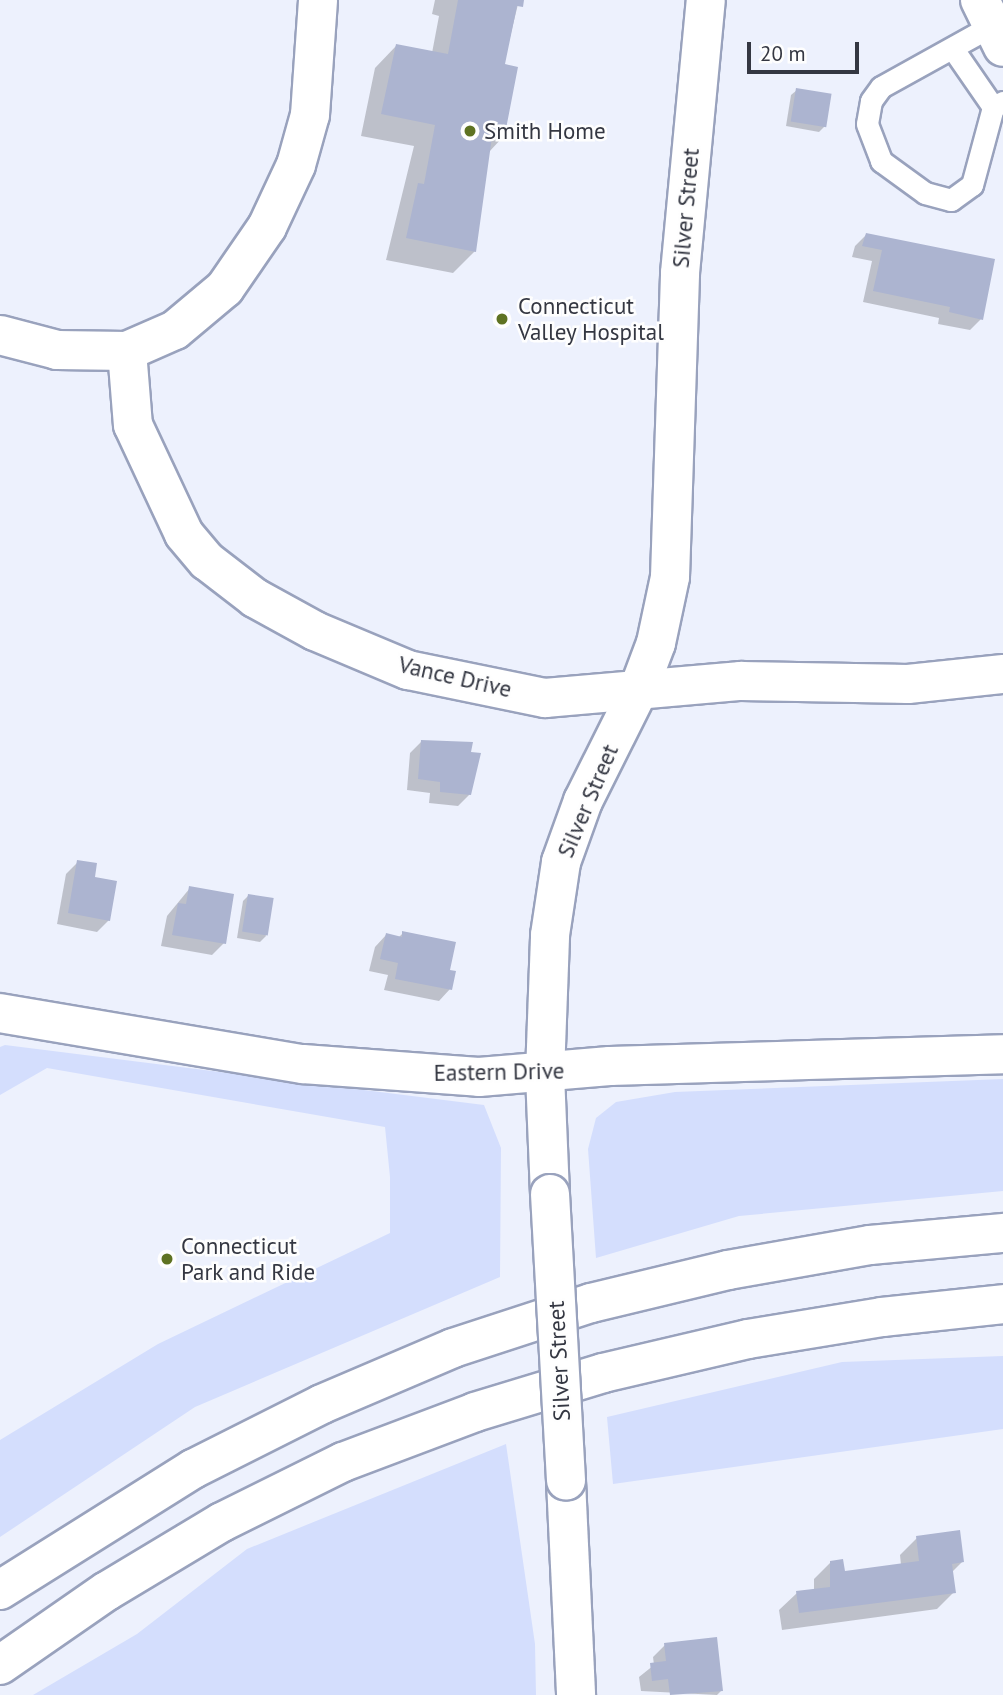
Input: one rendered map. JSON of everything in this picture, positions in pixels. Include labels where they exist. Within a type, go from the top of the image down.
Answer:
[{"type":"main road","points":[[0,335],[57,350],[127,351],[175,330],[225,288],[267,227],[296,165],[310,115],[318,0]]},
{"type":"main road","name":"Silver Street","points":[[576,1695],[545,1074],[550,935],[561,862],[583,801],[638,691],[656,643],[670,577],[680,273],[706,0]]},
{"type":"main road","name":"Vance Drive","points":[[127,351],[133,425],[184,534],[207,561],[255,598],[315,631],[408,670],[545,698],[741,681],[908,684],[1003,674]]},
{"type":"main road","name":"Eastern Drive","points":[[0,1013],[370,1072],[479,1077],[545,1074],[610,1066],[1003,1055]]},
{"type":"main road","points":[[0,1590],[193,1469],[322,1404],[453,1348],[591,1303],[728,1270],[870,1245],[1003,1233]]},
{"type":"main road","points":[[0,1665],[107,1591],[222,1522],[343,1462],[475,1412],[603,1373],[748,1339],[1003,1304]]},
{"type":"lane","points":[[953,49],[998,104],[972,184],[951,200],[925,194],[881,161],[867,124],[871,101],[897,74],[953,49],[991,24]]},
{"type":"shaded area","points":[[5,1045],[484,1105],[501,1148],[500,1277],[195,1407],[0,1537],[0,1440],[158,1344],[390,1233],[390,1177],[385,1127],[47,1068],[0,1095],[0,1047]]},
{"type":"shaded area","points":[[1003,1079],[1003,1191],[739,1216],[596,1258],[588,1149],[596,1118],[616,1102],[675,1092]]},
{"type":"shaded area","points":[[1003,1356],[1003,1429],[613,1484],[607,1417],[842,1362]]},
{"type":"shaded area","points":[[506,1444],[535,1644],[536,1695],[33,1695],[137,1634],[247,1549]]},
{"type":"building","name":"Smith Home","points":[[458,0],[524,0],[523,7],[517,6],[505,64],[518,67],[504,139],[492,137],[476,252],[406,238],[418,183],[424,184],[435,125],[381,114],[396,44],[448,54]]},
{"type":"building","points":[[796,88],[832,94],[826,127],[791,122]]},
{"type":"building","points":[[866,233],[995,259],[983,320],[949,312],[950,307],[873,291],[882,250],[862,246]]},
{"type":"building","points":[[421,740],[473,742],[471,752],[481,753],[471,795],[440,792],[440,782],[418,779]]},
{"type":"building","points":[[77,860],[97,863],[95,877],[117,881],[110,921],[68,913]]},
{"type":"building","points":[[189,886],[234,894],[226,944],[172,935],[178,903],[186,904]]},
{"type":"building","points":[[248,894],[274,898],[268,936],[242,932]]},
{"type":"building","points":[[402,931],[456,942],[450,970],[456,971],[452,990],[395,979],[398,963],[380,959],[386,933],[402,937]]},
{"type":"building","points":[[960,1530],[964,1562],[952,1564],[956,1593],[799,1613],[796,1591],[830,1587],[830,1561],[843,1559],[845,1571],[919,1561],[916,1536]]},
{"type":"building","points":[[717,1637],[723,1691],[670,1695],[668,1679],[652,1681],[650,1663],[666,1661],[664,1643]]},
{"type":"place","name":"Smith Home","points":[[470,131]]},
{"type":"place","name":"Connecticut Valley Hospital","points":[[502,319]]},
{"type":"place","name":"Connecticut Park and Ride","points":[[167,1259]]}]
